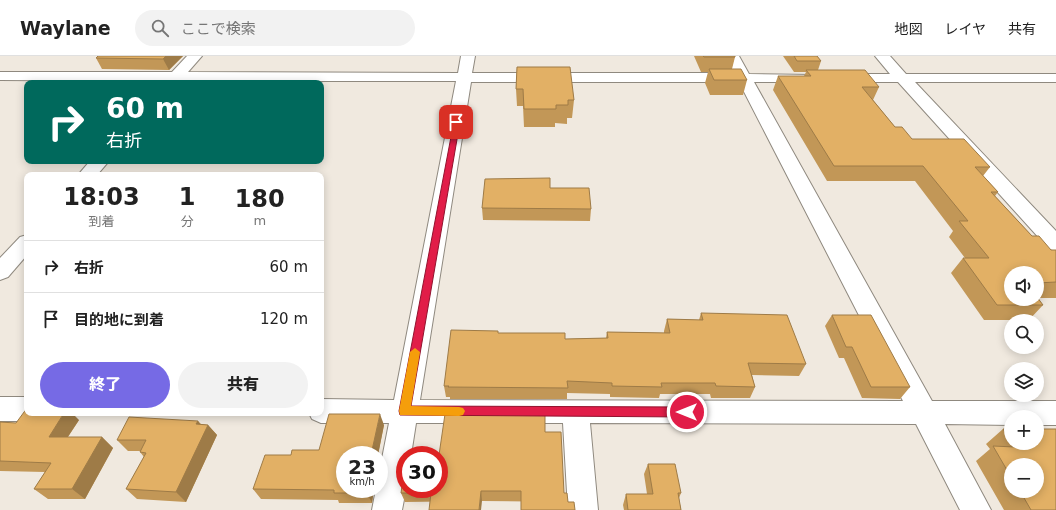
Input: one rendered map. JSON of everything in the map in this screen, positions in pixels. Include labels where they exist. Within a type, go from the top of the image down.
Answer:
[{"type":"street","points":[[174,79],[195,56]]},
{"type":"street","points":[[387,510],[468,56]]},
{"type":"street","points":[[732,56],[976,510]]},
{"type":"street","points":[[882,56],[1056,244]]},
{"type":"street","points":[[0,76],[174,79],[465,76],[1056,78]]},
{"type":"street","points":[[90,172],[97,164]]},
{"type":"street","points":[[0,272],[24,245]]},
{"type":"street","points":[[0,409],[24,409]]},
{"type":"street","points":[[324,411],[1056,413]]},
{"type":"street","points":[[576,412],[583,510]]},
{"type":"building","points":[[98,56],[166,56],[163,59],[96,58]]},
{"type":"building","points":[[703,56],[735,56],[735,57],[704,57]]},
{"type":"building","points":[[794,56],[817,56],[821,61],[797,61]]},
{"type":"building","points":[[517,67],[570,67],[574,100],[568,100],[568,105],[556,105],[556,109],[524,109],[523,89],[516,89]]},
{"type":"building","points":[[709,69],[741,69],[747,80],[714,80]]},
{"type":"building","points":[[806,70],[865,70],[879,87],[862,87],[895,127],[902,127],[912,139],[964,139],[990,167],[975,167],[998,192],[991,192],[1032,236],[1039,236],[1051,250],[1056,250],[1056,282],[1044,283],[1044,266],[1004,266],[1004,305],[997,305],[963,258],[989,258],[959,221],[968,221],[923,166],[834,166],[778,76],[811,76]]},
{"type":"building","points":[[550,178],[550,188],[589,188],[591,209],[482,208],[485,179]]},
{"type":"building","points":[[701,313],[787,315],[806,364],[748,363],[755,387],[716,386],[715,383],[661,383],[662,387],[612,386],[612,383],[567,381],[568,388],[444,386],[451,330],[498,331],[498,333],[565,333],[565,339],[608,338],[607,332],[670,333],[667,319],[703,320]]},
{"type":"building","points":[[832,315],[871,315],[910,387],[871,387],[852,347],[846,347]]},
{"type":"building","points":[[24,412],[24,416],[62,416],[49,437],[102,437],[72,489],[34,489],[51,463],[0,461],[0,422],[16,423]]},
{"type":"building","points":[[329,414],[380,414],[373,446],[336,446],[336,493],[334,493],[334,490],[253,489],[265,455],[291,455],[292,450],[319,450]]},
{"type":"building","points":[[445,414],[545,414],[545,432],[561,432],[564,493],[567,493],[568,502],[574,502],[575,510],[521,510],[521,491],[481,491],[479,510],[429,510],[430,498],[448,498],[448,446],[440,446]]},
{"type":"building","points":[[129,417],[198,421],[196,424],[208,425],[176,492],[126,489],[146,453],[140,452],[146,440],[117,440]]},
{"type":"building","points":[[1044,429],[1056,429],[1056,510],[1031,510],[1024,498],[1044,498],[1044,458],[1004,458],[1004,465],[993,446],[1004,446],[1004,450],[1044,450]]},
{"type":"building","points":[[648,464],[675,464],[681,493],[678,493],[681,510],[628,510],[626,494],[653,494]]},
{"type":"slow traffic","points":[[415,352],[404,411],[459,411]]},
{"type":"route","points":[[456,122],[404,411],[687,412]]}]
